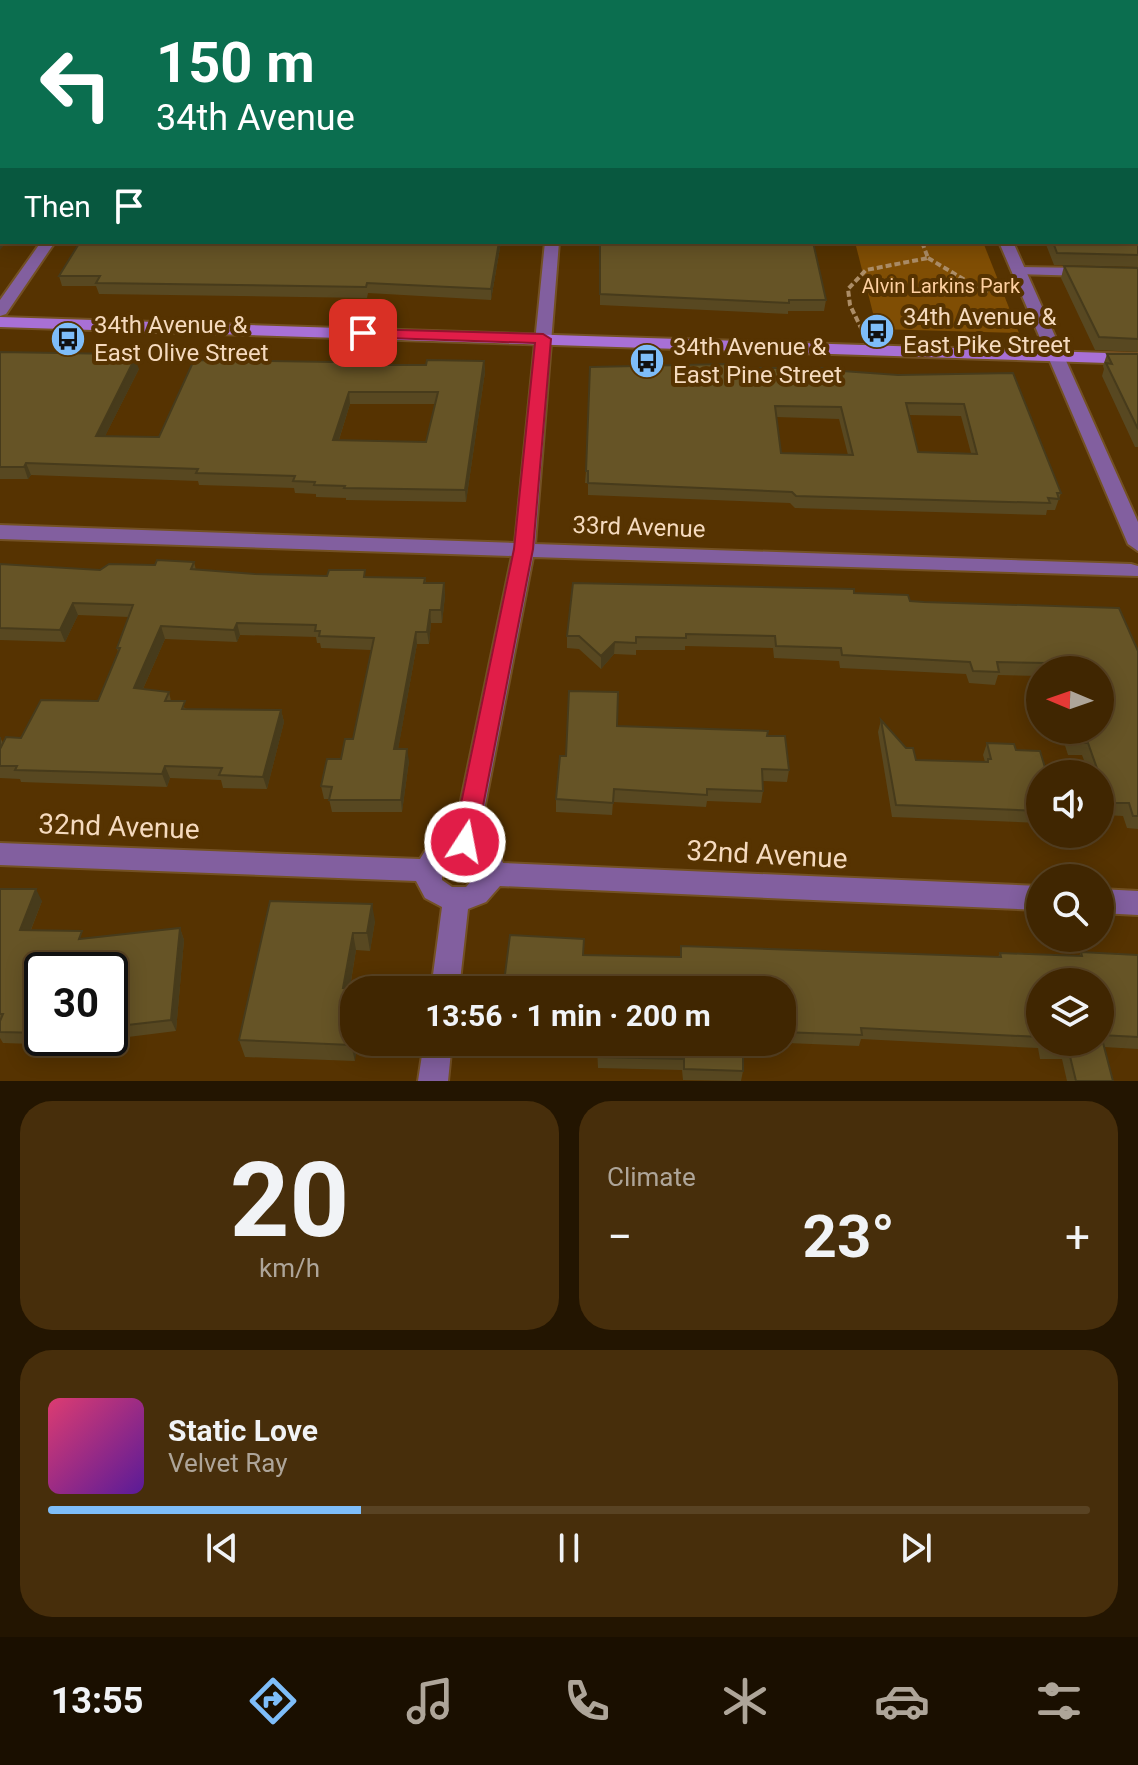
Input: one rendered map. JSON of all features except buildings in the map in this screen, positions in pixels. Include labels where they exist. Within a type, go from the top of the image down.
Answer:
[{"type":"street","points":[[0,311],[47,244]]},
{"type":"street","points":[[465,842],[524,549],[552,244]]},
{"type":"street","points":[[1007,244],[1138,544]]},
{"type":"street","points":[[0,322],[1138,359]]},
{"type":"street","name":"33rd Avenue","points":[[0,532],[1136,570]]},
{"type":"street","points":[[465,842],[486,853],[492,874],[484,889],[475,896],[456,899],[442,896],[428,882],[427,870],[440,849],[465,842]]},
{"type":"street","name":"32nd Avenue","points":[[0,854],[427,870]]},
{"type":"street","name":"32nd Avenue","points":[[492,874],[1026,897]]},
{"type":"street","points":[[447,976],[456,899]]},
{"type":"street","points":[[1114,902],[1138,903]]},
{"type":"street","points":[[433,1081],[436,1056]]},
{"type":"lane","points":[[1019,271],[1107,272]]},
{"type":"path","points":[[924,244],[928,258]]},
{"type":"path","points":[[862,331],[858,315],[847,295],[859,274],[878,266],[928,258],[954,271],[978,292],[1001,294]]},
{"type":"green space","name":"Alvin Larkins Park","points":[[856,244],[984,244],[1019,333],[877,329]]},
{"type":"place","name":"34th Avenue & East Pike Street","points":[[877,331]]},
{"type":"place","name":"34th Avenue & East Olive Street","points":[[68,339]]},
{"type":"place","name":"34th Avenue & East Pine Street","points":[[647,361]]},
{"type":"route","points":[[363,333],[543,339],[524,549],[465,842]]}]
